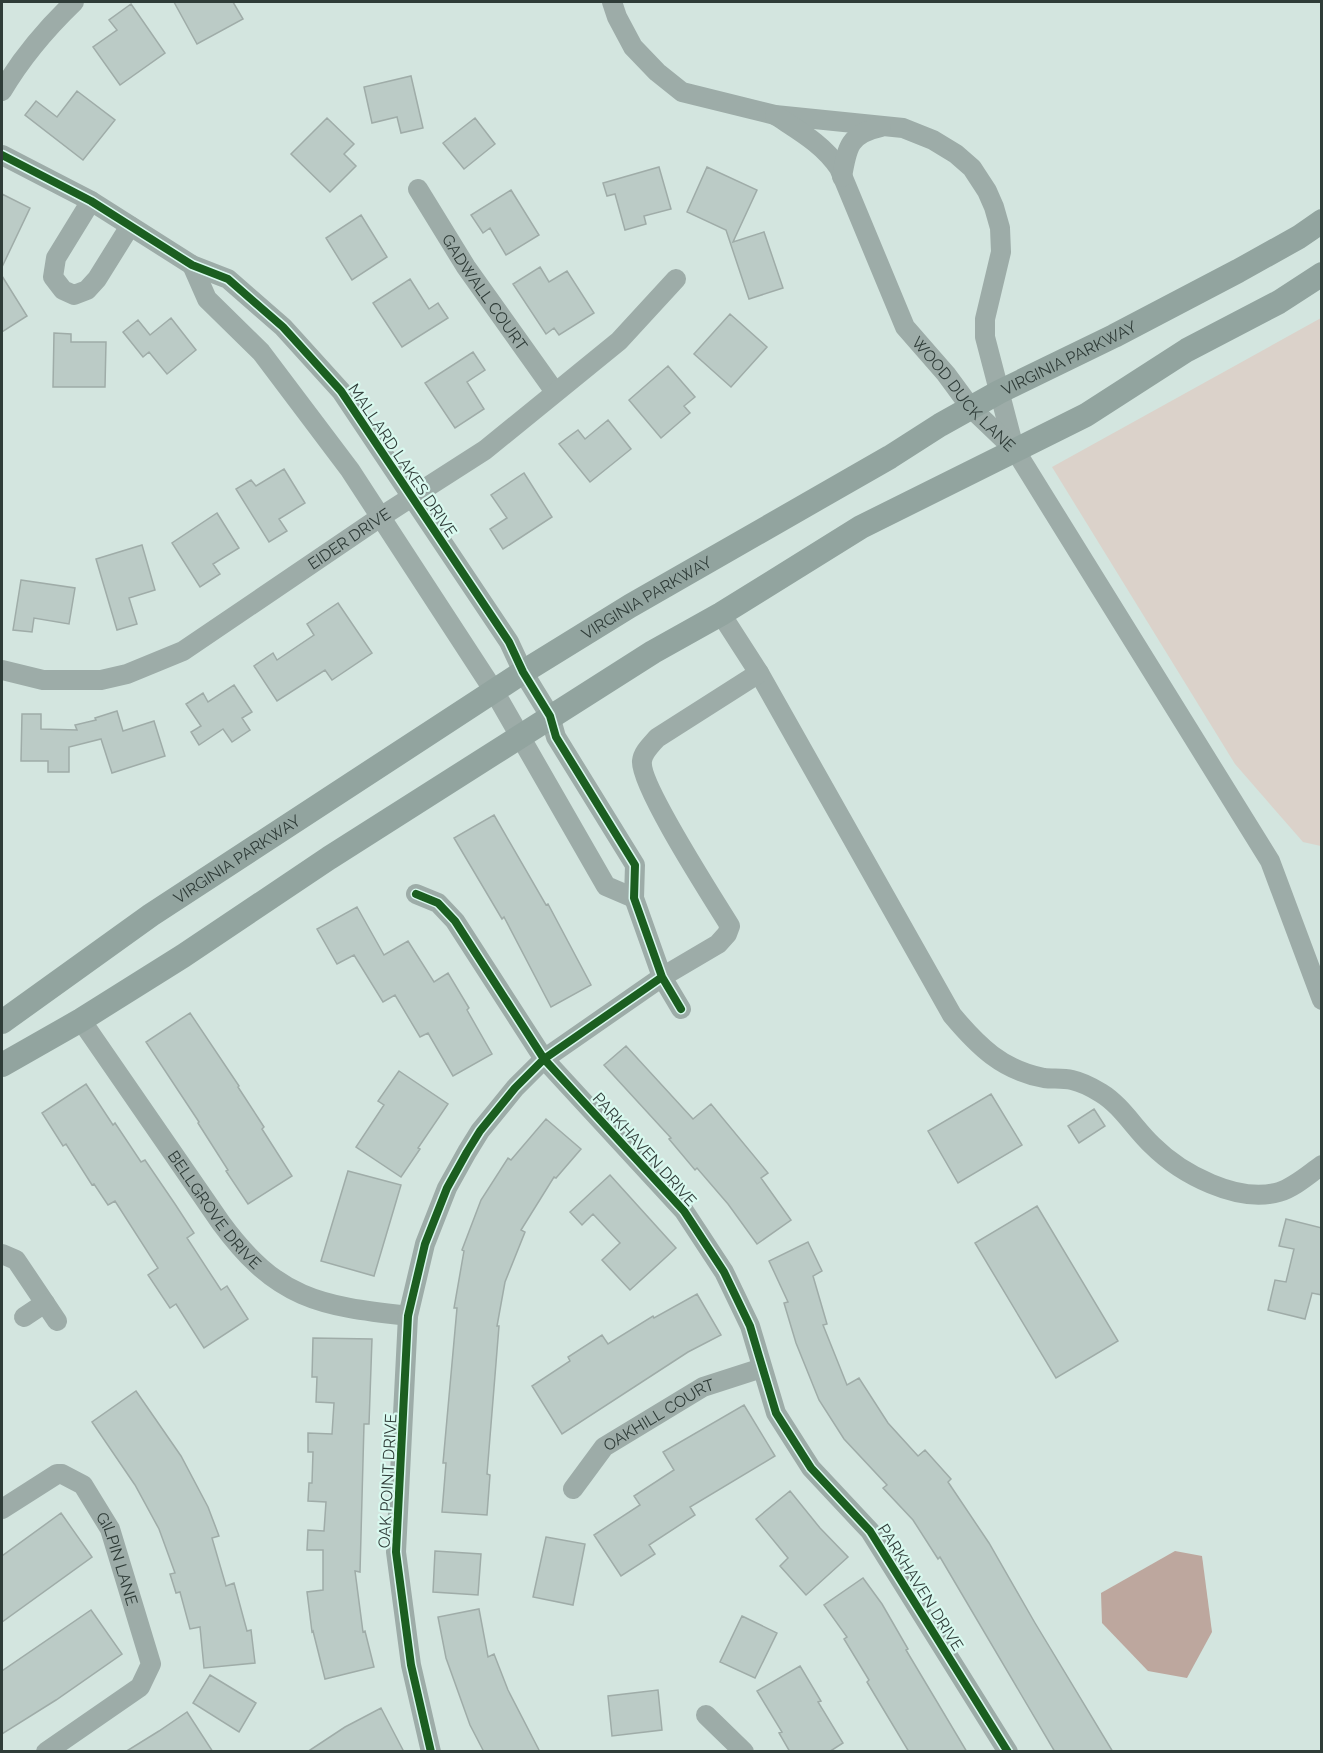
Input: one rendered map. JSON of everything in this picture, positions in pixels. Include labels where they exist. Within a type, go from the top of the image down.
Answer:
[{"type":"main road","name":"VIRGINIA PARKWAY","points":[[2,1022],[43,995],[152,915],[523,672],[630,606],[890,457],[970,408],[1228,277],[1299,237],[1322,221]]},
{"type":"main road","points":[[2,1065],[81,1020],[183,956],[550,716],[861,527],[1086,415],[1187,350],[1279,302],[1322,274]]},
{"type":"street","points":[[2,91],[23,58],[74,2]]},
{"type":"street","name":"WOOD DUCK LANE","points":[[612,2],[617,17],[633,47],[657,72],[682,92],[775,115],[903,128],[933,140],[956,154],[972,168],[994,207],[1000,228],[1001,252],[984,319],[985,337],[1015,450]]},
{"type":"street","name":"WOOD DUCK LANE","points":[[775,115],[822,147],[831,157],[842,177],[905,327],[946,374],[970,408],[1015,450]]},
{"type":"street","points":[[842,177],[846,149],[855,138],[866,130],[886,126]]},
{"type":"street","name":"MALLARD LAKES DRIVE","points":[[2,155],[91,201],[192,265],[228,279],[283,327],[341,391],[509,642],[523,672],[550,716],[556,737],[635,865],[634,898]]},
{"type":"street","name":"GADWALL COURT","points":[[418,189],[466,267],[555,392]]},
{"type":"street","points":[[91,201],[56,258],[53,277],[63,290],[74,295],[87,290],[97,279],[130,226]]},
{"type":"street","points":[[192,265],[207,299],[261,352],[350,470],[494,692],[606,886],[634,898],[662,977],[681,1009]]},
{"type":"street","name":"EIDER DRIVE","points":[[2,670],[43,680],[101,680],[127,674],[183,651],[379,518],[485,450],[619,341],[676,279]]},
{"type":"street","points":[[1015,450],[1270,861],[1322,1000]]},
{"type":"street","points":[[721,614],[759,673],[952,1015],[977,1045],[1005,1064],[1043,1077],[1073,1080],[1102,1094],[1159,1151],[1181,1167],[1216,1186],[1241,1195],[1260,1196],[1281,1191],[1322,1165]]},
{"type":"street","name":"OAK POINT DRIVE","points":[[431,1752],[411,1665],[396,1552],[408,1316],[424,1244],[447,1188],[467,1152],[486,1123],[515,1088],[544,1059],[662,977],[718,944],[727,934],[730,926],[660,810],[646,781],[642,762],[647,749],[657,738],[759,673]]},
{"type":"street","name":"PARKHAVEN DRIVE","points":[[416,894],[438,903],[455,921],[544,1059],[684,1211],[724,1272],[750,1326],[776,1413],[811,1468],[870,1531],[1008,1752]]},
{"type":"street","name":"BELLGROVE DRIVE","points":[[81,1020],[233,1240],[261,1269],[289,1289],[322,1302],[356,1310],[408,1316]]},
{"type":"street","points":[[2,1254],[16,1260],[57,1321]]},
{"type":"street","points":[[24,1317],[45,1303]]},
{"type":"street","name":"OAKHILL COURT","points":[[573,1489],[604,1447],[703,1387],[762,1368]]},
{"type":"street","name":"GILPIN LANE","points":[[2,1509],[57,1474],[62,1474],[83,1485],[110,1529],[151,1664],[140,1687],[46,1752]]},
{"type":"street","points":[[706,1715],[744,1752]]},
{"type":"shaded area","points":[[1321,318],[1321,846],[1303,842],[1235,764],[1052,467]]},
{"type":"shaded area","points":[[1175,1551],[1202,1556],[1212,1632],[1187,1678],[1148,1671],[1102,1623],[1101,1593]]},
{"type":"building","points":[[174,2],[233,2],[243,19],[197,44]]},
{"type":"building","points":[[131,4],[165,53],[120,85],[93,47],[117,30],[109,20]]},
{"type":"building","points":[[411,76],[423,128],[401,133],[397,117],[372,123],[364,87]]},
{"type":"building","points":[[77,91],[115,120],[83,160],[25,115],[36,101],[57,117]]},
{"type":"building","points":[[327,118],[354,144],[344,154],[356,166],[330,192],[291,154]]},
{"type":"building","points":[[475,118],[495,144],[464,169],[443,143]]},
{"type":"building","points":[[659,167],[671,209],[644,216],[646,224],[625,230],[615,194],[607,196],[603,183]]},
{"type":"building","points":[[707,167],[757,190],[733,242],[764,232],[783,288],[749,299],[726,230],[687,212]]},
{"type":"building","points":[[511,190],[539,235],[506,255],[490,228],[483,233],[471,215]]},
{"type":"building","points":[[2,194],[30,208],[2,267]]},
{"type":"building","points":[[361,215],[387,257],[352,280],[326,238]]},
{"type":"building","points":[[540,267],[549,282],[567,271],[594,313],[559,335],[554,328],[546,334],[513,284]]},
{"type":"building","points":[[2,276],[27,316],[2,332]]},
{"type":"building","points":[[410,279],[429,309],[438,303],[448,318],[402,347],[373,303]]},
{"type":"building","points":[[730,314],[767,347],[731,387],[694,354]]},
{"type":"building","points":[[171,318],[196,350],[167,374],[149,352],[143,357],[123,332],[138,320],[150,335]]},
{"type":"building","points":[[54,333],[71,334],[71,342],[106,342],[105,387],[53,387]]},
{"type":"building","points":[[473,352],[485,370],[467,382],[484,409],[455,428],[425,383]]},
{"type":"building","points":[[668,366],[695,397],[684,406],[690,413],[661,438],[629,400]]},
{"type":"building","points":[[608,420],[631,449],[590,482],[559,444],[578,430],[585,439]]},
{"type":"building","points":[[284,469],[305,503],[279,519],[287,531],[269,542],[236,489],[251,480],[256,486]]},
{"type":"building","points":[[524,473],[552,517],[503,549],[490,529],[507,518],[491,495]]},
{"type":"building","points":[[217,513],[239,548],[213,564],[220,574],[200,587],[172,543]]},
{"type":"building","points":[[142,545],[155,590],[129,598],[137,624],[117,630],[96,559]]},
{"type":"building","points":[[21,580],[75,588],[69,624],[34,618],[32,632],[13,630]]},
{"type":"building","points":[[338,603],[372,653],[332,680],[325,670],[277,701],[254,666],[273,653],[277,660],[314,635],[307,624]]},
{"type":"building","points":[[234,685],[252,712],[242,718],[250,730],[232,742],[223,729],[199,745],[191,732],[201,726],[186,704],[203,693],[208,702]]},
{"type":"building","points":[[117,711],[123,731],[154,721],[165,756],[112,773],[101,739],[69,747],[69,772],[48,772],[48,761],[21,761],[22,714],[41,714],[41,729],[77,730],[75,725],[96,720],[95,718]]},
{"type":"building","points":[[494,815],[546,905],[548,904],[591,985],[551,1007],[504,917],[502,919],[454,838]]},
{"type":"building","points":[[357,907],[384,955],[408,941],[434,982],[448,973],[492,1054],[453,1076],[428,1033],[420,1037],[395,995],[383,1002],[354,955],[337,964],[317,929]]},
{"type":"building","points":[[190,1013],[239,1086],[264,1127],[262,1129],[292,1176],[248,1204],[226,1171],[228,1170],[199,1122],[146,1042]]},
{"type":"building","points":[[626,1046],[693,1119],[711,1104],[768,1173],[761,1178],[791,1220],[757,1244],[728,1204],[697,1168],[695,1170],[669,1139],[671,1138],[604,1065]]},
{"type":"building","points":[[399,1071],[448,1104],[401,1177],[356,1147],[384,1105],[378,1101]]},
{"type":"building","points":[[86,1084],[113,1125],[115,1123],[141,1162],[145,1160],[175,1204],[194,1233],[187,1238],[221,1290],[227,1286],[248,1319],[204,1348],[176,1304],[170,1308],[148,1275],[158,1268],[115,1201],[108,1205],[94,1184],[92,1185],[66,1144],[63,1146],[42,1113]]},
{"type":"building","points":[[991,1094],[1022,1145],[958,1183],[928,1131]]},
{"type":"building","points":[[1094,1109],[1105,1126],[1079,1143],[1068,1126]]},
{"type":"building","points":[[546,1119],[581,1149],[556,1178],[554,1177],[521,1230],[525,1232],[505,1282],[497,1326],[499,1326],[487,1474],[490,1475],[487,1515],[442,1512],[446,1463],[443,1463],[457,1308],[454,1308],[464,1251],[462,1250],[481,1200],[508,1158],[511,1160]]},
{"type":"building","points":[[348,1171],[401,1185],[374,1276],[321,1261]]},
{"type":"building","points":[[610,1175],[676,1248],[630,1290],[602,1260],[620,1243],[593,1214],[582,1225],[570,1212]]},
{"type":"building","points":[[1037,1206],[1118,1341],[1056,1378],[975,1243]]},
{"type":"building","points":[[1286,1219],[1322,1228],[1322,1295],[1312,1293],[1305,1319],[1268,1310],[1275,1280],[1286,1282],[1294,1249],[1279,1246]]},
{"type":"building","points":[[808,1242],[822,1271],[813,1276],[827,1324],[823,1325],[847,1385],[859,1378],[888,1423],[918,1456],[925,1450],[951,1479],[948,1482],[989,1543],[1113,1752],[1055,1752],[940,1557],[938,1559],[913,1520],[883,1488],[887,1485],[844,1439],[819,1400],[796,1343],[784,1303],[788,1302],[769,1261]]},
{"type":"building","points":[[697,1294],[721,1335],[688,1352],[562,1434],[532,1386],[570,1361],[568,1357],[602,1335],[608,1344],[653,1316],[654,1318]]},
{"type":"building","points":[[313,1338],[372,1339],[369,1424],[364,1424],[360,1572],[355,1571],[363,1632],[365,1631],[374,1667],[325,1679],[312,1632],[307,1592],[323,1590],[323,1550],[307,1550],[308,1530],[324,1531],[326,1502],[308,1501],[309,1483],[312,1483],[313,1452],[308,1452],[308,1433],[332,1434],[334,1403],[316,1402],[317,1377],[312,1377]]},
{"type":"building","points":[[136,1391],[181,1456],[208,1507],[219,1536],[212,1538],[226,1586],[234,1583],[247,1631],[251,1630],[255,1663],[204,1668],[200,1627],[190,1629],[180,1592],[176,1593],[170,1574],[175,1573],[159,1529],[135,1485],[92,1422]]},
{"type":"building","points":[[744,1405],[775,1456],[690,1507],[695,1515],[649,1545],[655,1554],[621,1576],[594,1535],[640,1505],[634,1496],[674,1470],[663,1452]]},
{"type":"building","points":[[790,1491],[820,1528],[848,1557],[806,1595],[780,1566],[788,1558],[756,1519]]},
{"type":"building","points":[[61,1513],[92,1557],[2,1622],[2,1556]]},
{"type":"building","points":[[546,1537],[585,1544],[573,1605],[533,1597]]},
{"type":"building","points":[[435,1551],[481,1554],[478,1595],[433,1592]]},
{"type":"building","points":[[863,1578],[882,1604],[908,1649],[906,1650],[967,1752],[909,1752],[867,1682],[869,1680],[844,1639],[847,1637],[824,1605]]},
{"type":"building","points":[[479,1609],[488,1657],[494,1654],[508,1690],[540,1752],[484,1752],[470,1725],[446,1658],[438,1617]]},
{"type":"building","points":[[91,1610],[122,1654],[2,1734],[2,1671]]},
{"type":"building","points":[[742,1616],[777,1633],[755,1678],[720,1662]]},
{"type":"building","points":[[800,1666],[821,1701],[818,1702],[843,1743],[829,1752],[790,1752],[779,1733],[782,1732],[757,1691]]},
{"type":"building","points":[[210,1675],[256,1703],[239,1732],[193,1703]]},
{"type":"building","points":[[658,1690],[662,1730],[612,1736],[608,1696]]},
{"type":"building","points":[[381,1708],[404,1752],[307,1752],[345,1727]]},
{"type":"building","points":[[187,1712],[213,1752],[125,1752],[159,1731]]},
{"type":"cycle path","points":[[2,155],[91,201],[192,265],[228,279],[283,327],[341,391],[509,642],[523,672],[550,716],[556,737],[635,865],[634,898],[662,977],[681,1009]]},
{"type":"cycle path","points":[[416,894],[438,903],[455,921],[544,1059],[684,1211],[724,1272],[750,1326],[776,1413],[811,1468],[870,1531],[1008,1752]]},
{"type":"cycle path","points":[[431,1752],[411,1665],[396,1552],[408,1316],[425,1244],[447,1188],[467,1152],[480,1131],[515,1088],[544,1059],[662,977]]}]
